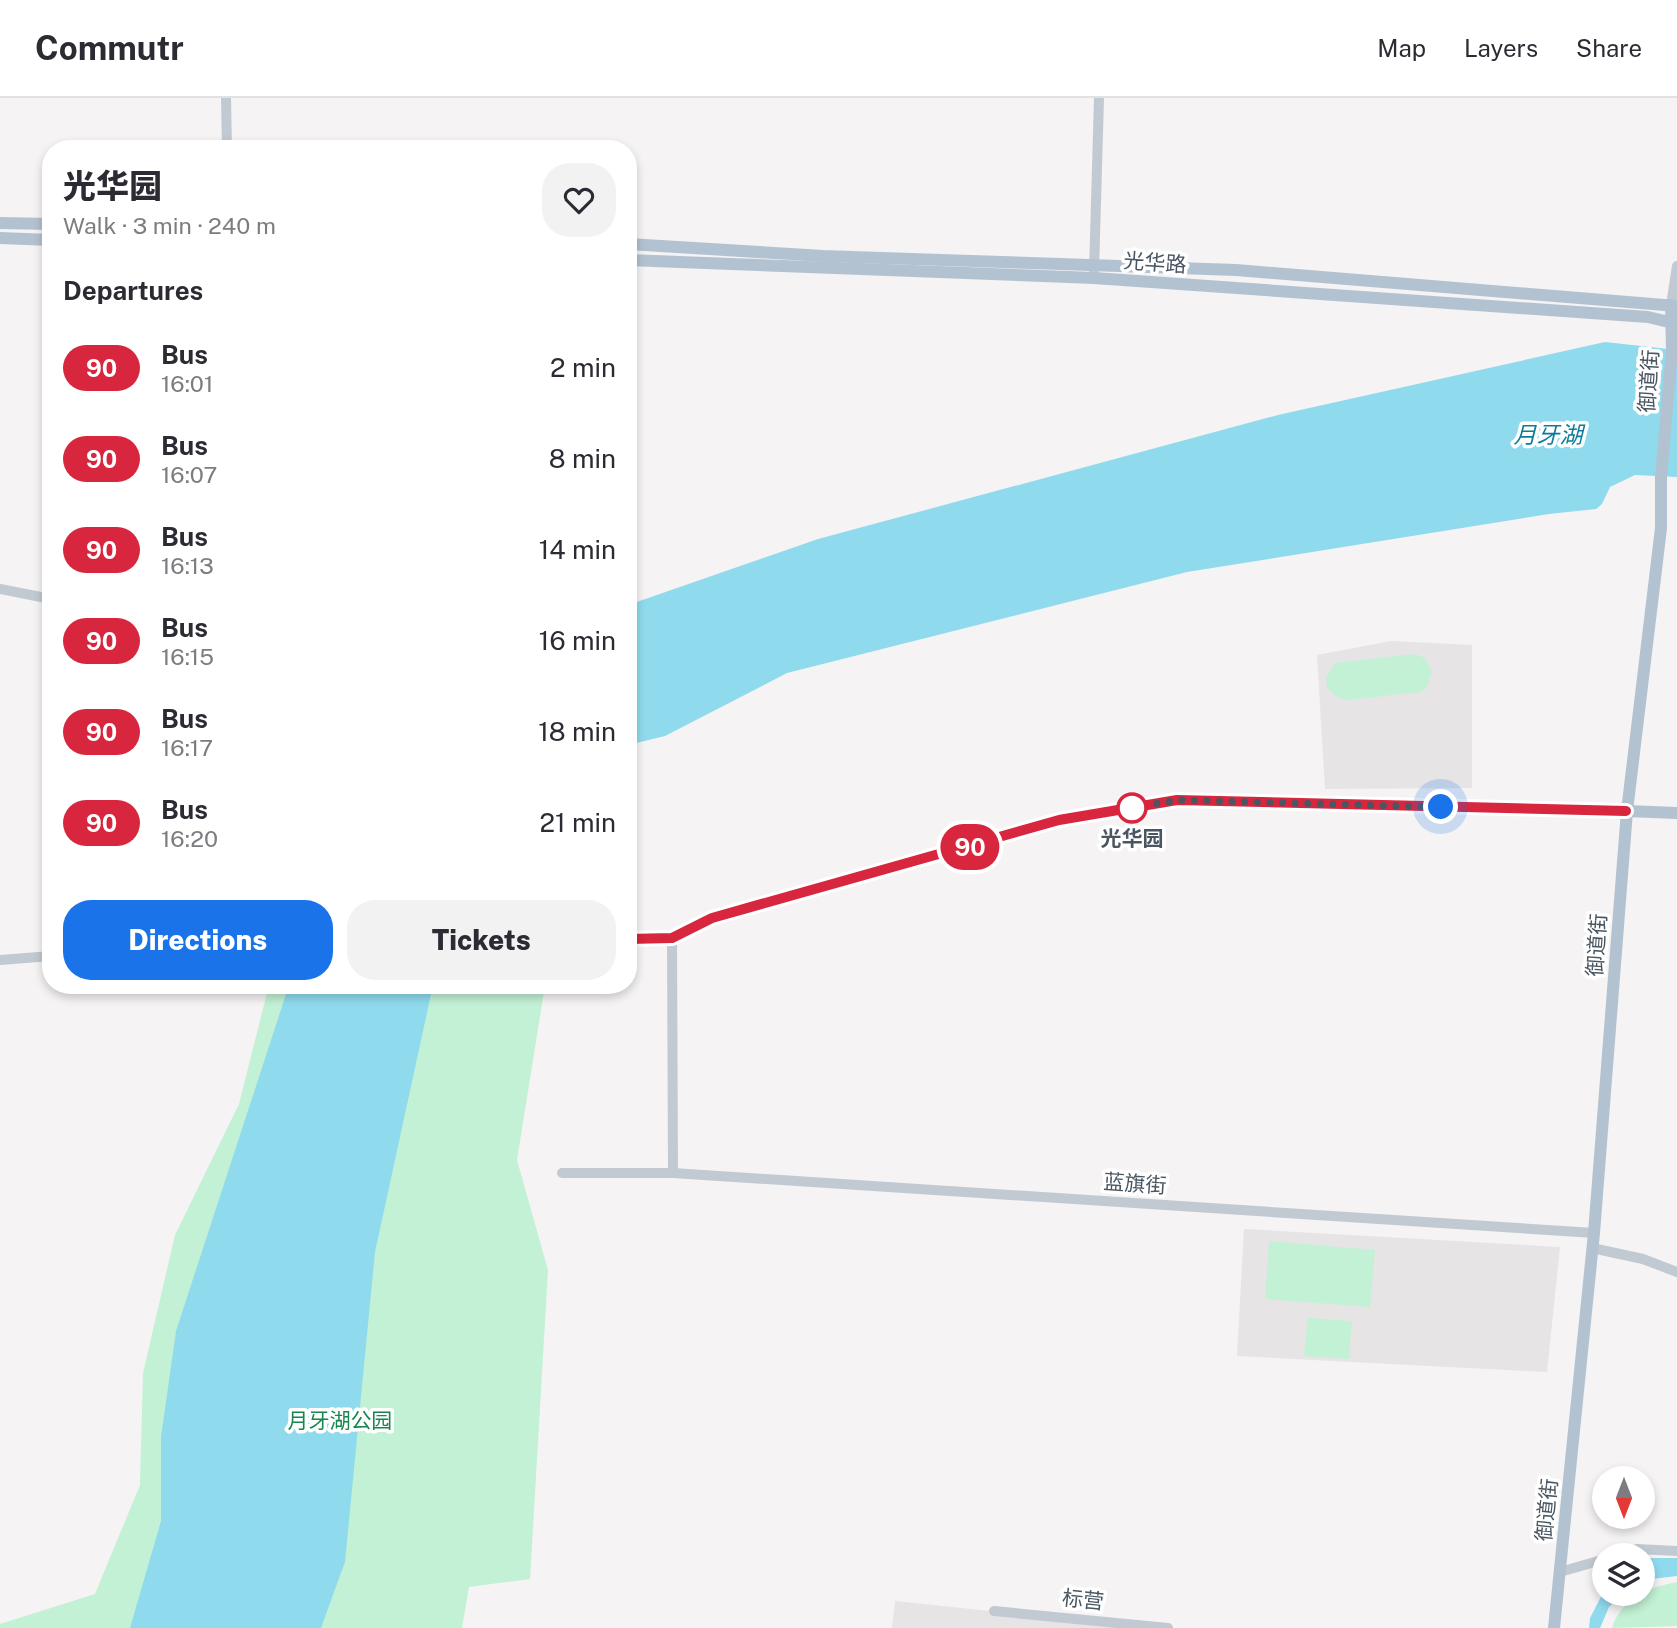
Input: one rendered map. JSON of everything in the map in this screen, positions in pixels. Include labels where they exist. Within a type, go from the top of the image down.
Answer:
[{"type":"main road","points":[[0,223],[42,224]]},
{"type":"main road","points":[[0,238],[42,240]]},
{"type":"main road","name":"光华路","points":[[637,245],[823,256],[1094,263],[1236,270],[1674,305]]},
{"type":"main road","name":"光华路","points":[[637,260],[1094,278],[1648,317],[1674,324]]},
{"type":"main road","name":"御道街","points":[[1554,1628],[1594,1233],[1626,811],[1661,528],[1674,305]]},
{"type":"street","points":[[226,98],[227,140]]},
{"type":"street","points":[[1094,278],[1099,98]]},
{"type":"street","points":[[1674,305],[1677,266]]},
{"type":"street","points":[[0,589],[42,597]]},
{"type":"street","points":[[637,939],[672,938],[712,918],[1059,820],[1177,800],[1677,813]]},
{"type":"street","points":[[672,938],[673,1173]]},
{"type":"street","points":[[0,961],[42,957]]},
{"type":"street","name":"蓝旗街","points":[[562,1173],[673,1173],[1594,1233]]},
{"type":"street","points":[[1592,1248],[1643,1259],[1677,1272]]},
{"type":"street","points":[[1655,1550],[1677,1551]]},
{"type":"street","points":[[1560,1572],[1592,1563]]},
{"type":"street","name":"标营","points":[[993,1611],[1168,1628]]},
{"type":"shaded area","points":[[1391,641],[1472,645],[1472,788],[1325,789],[1317,655]]},
{"type":"shaded area","points":[[1244,1229],[1560,1247],[1547,1372],[1237,1356]]},
{"type":"shaded area","points":[[895,1601],[1152,1628],[892,1628]]},
{"type":"green space","points":[[1415,654],[1425,658],[1432,671],[1427,688],[1419,692],[1348,700],[1337,697],[1327,688],[1326,678],[1335,663]]},
{"type":"green space","name":"月牙湖公园","points":[[267,994],[544,994],[517,1160],[548,1270],[530,1579],[469,1587],[462,1628],[0,1628],[0,1624],[95,1594],[140,1485],[143,1373],[175,1235],[239,1104]]},
{"type":"green space","points":[[1269,1241],[1375,1250],[1370,1307],[1265,1299]]},
{"type":"green space","points":[[1308,1318],[1352,1321],[1349,1359],[1304,1356]]},
{"type":"green space","points":[[1677,1582],[1677,1626],[1612,1628],[1625,1606],[1655,1606],[1657,1587]]},
{"type":"water","name":"月牙湖","points":[[1605,342],[1677,350],[1677,477],[1635,475],[1610,487],[1602,504],[1596,509],[1549,514],[1187,572],[787,673],[665,736],[637,743],[637,602],[818,539],[1278,415]]},
{"type":"water","points":[[286,994],[431,994],[375,1252],[345,1562],[321,1628],[130,1628],[161,1521],[161,1437],[176,1331]]},
{"type":"water","points":[[1655,1558],[1677,1558],[1677,1576],[1655,1579]]},
{"type":"water","points":[[1596,1606],[1610,1606],[1600,1628],[1589,1628],[1590,1618]]},
{"type":"bus line","name":"90","points":[[637,939],[672,938],[712,918],[943,855],[1059,820],[1177,800],[1626,811]]},
{"type":"place","name":"光华园","points":[[1132,808]]},
{"type":"route","points":[[1132,808],[1177,800],[1441,807]]}]
